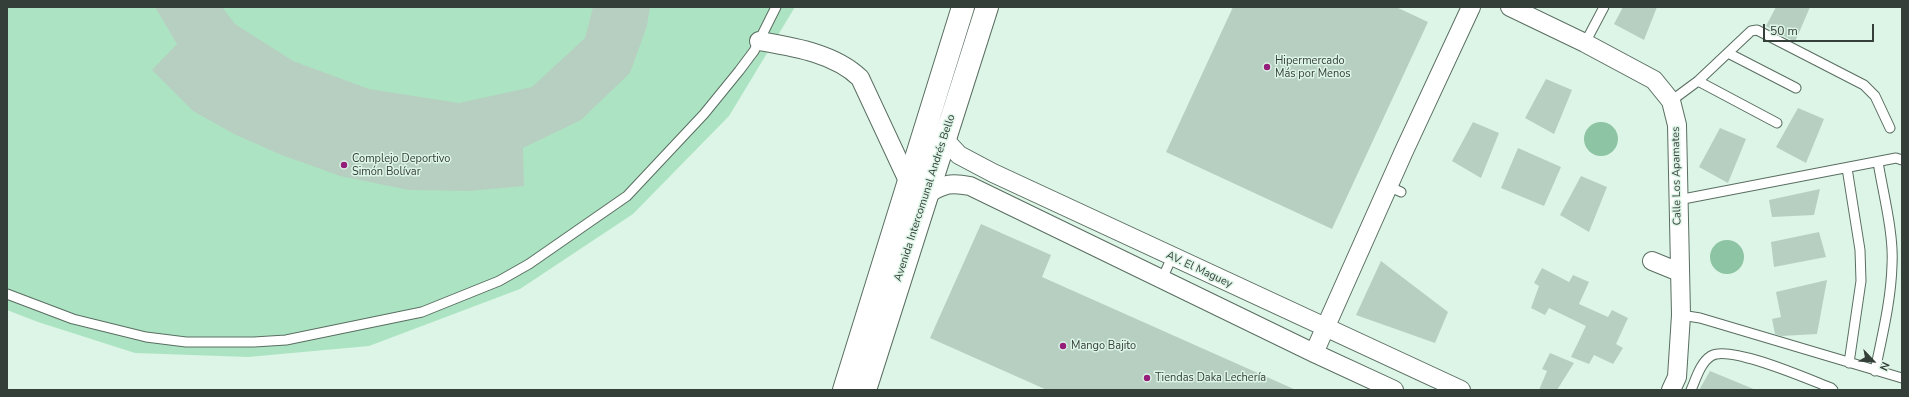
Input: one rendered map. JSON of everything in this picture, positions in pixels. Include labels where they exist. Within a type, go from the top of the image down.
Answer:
[{"type":"main road","name":"Avenida Intercomunal Andrés Bello","points":[[844,390],[963,7]]},
{"type":"main road","name":"Avenida Intercomunal Andrés Bello","points":[[865,390],[987,7]]},
{"type":"street","points":[[1314,354],[1325,328],[1395,189],[1471,7]]},
{"type":"street","name":"Calle Los Apamates","points":[[1510,7],[1585,43],[1654,80],[1671,101],[1677,125],[1681,315],[1677,377],[1671,390]]},
{"type":"street","points":[[759,41],[795,47],[835,60],[849,67],[860,78],[909,182]]},
{"type":"street","name":"AV. El Maguey","points":[[944,139],[960,155],[993,173],[1461,390]]},
{"type":"street","points":[[927,194],[944,184],[970,186],[1314,354],[1394,390]]},
{"type":"street","points":[[1652,261],[1679,272]]},
{"type":"lane","points":[[7,294],[73,319],[146,337],[186,342],[254,342],[286,340],[422,312],[499,281],[529,264],[627,196],[704,114],[739,72],[754,51],[776,7]]},
{"type":"lane","points":[[1585,43],[1604,7]]},
{"type":"lane","points":[[1671,101],[1698,81],[1751,31],[1760,31],[1864,85],[1875,96],[1890,128]]},
{"type":"lane","points":[[1728,53],[1796,88]]},
{"type":"lane","points":[[1698,81],[1777,124]]},
{"type":"lane","points":[[1678,200],[1772,184],[1896,158],[1902,160]]},
{"type":"lane","points":[[1875,371],[1889,302],[1893,263],[1878,162]]},
{"type":"lane","points":[[1847,168],[1860,250],[1861,281],[1849,363]]},
{"type":"lane","points":[[1162,280],[1172,257]]},
{"type":"lane","points":[[1681,315],[1700,318],[1902,378]]},
{"type":"lane","points":[[1691,390],[1700,368],[1711,356],[1728,352],[1748,357],[1833,390]]},
{"type":"shaded area","name":"Complejo Deportivo Simón Bolívar","points":[[7,7],[795,7],[729,116],[633,214],[520,289],[369,346],[248,357],[135,353],[38,322],[7,310]]},
{"type":"shaded area","points":[[1598,122],[1604,122],[1613,127],[1617,133],[1617,145],[1613,151],[1604,156],[1598,156],[1589,151],[1584,142],[1584,136],[1589,127]]},
{"type":"shaded area","points":[[1724,240],[1730,240],[1739,245],[1743,251],[1743,263],[1739,269],[1730,274],[1724,274],[1715,269],[1710,260],[1710,254],[1715,245]]},
{"type":"building","points":[[155,7],[222,7],[235,24],[293,61],[369,89],[459,103],[532,87],[585,38],[593,7],[650,7],[647,26],[630,73],[581,120],[523,148],[524,186],[469,191],[409,190],[340,176],[279,154],[234,134],[193,111],[152,70],[177,44]]},
{"type":"building","points":[[1233,7],[1396,7],[1428,22],[1332,229],[1166,152]]},
{"type":"building","points":[[1623,7],[1657,7],[1644,40],[1614,24]]},
{"type":"building","points":[[1776,7],[1810,7],[1795,42],[1766,26]]},
{"type":"building","points":[[1546,79],[1572,90],[1554,134],[1525,118]]},
{"type":"building","points":[[1798,108],[1824,119],[1806,163],[1776,147]]},
{"type":"building","points":[[1473,122],[1499,133],[1481,178],[1452,161]]},
{"type":"building","points":[[1720,128],[1746,139],[1728,183],[1699,167]]},
{"type":"building","points":[[1518,148],[1561,167],[1544,206],[1501,188]]},
{"type":"building","points":[[1581,176],[1607,187],[1589,232],[1560,215]]},
{"type":"building","points":[[1820,189],[1814,215],[1772,217],[1769,200]]},
{"type":"building","points":[[981,224],[1051,255],[1042,277],[1296,390],[1047,390],[930,338]]},
{"type":"building","points":[[1819,232],[1826,257],[1774,267],[1771,242]]},
{"type":"building","points":[[1381,261],[1448,312],[1435,343],[1356,315]]},
{"type":"building","points":[[1542,268],[1569,282],[1573,275],[1589,282],[1579,304],[1608,317],[1612,310],[1628,318],[1616,344],[1623,348],[1613,364],[1594,355],[1589,364],[1571,357],[1586,326],[1549,308],[1545,315],[1531,308],[1539,286],[1534,283]]},
{"type":"building","points":[[1827,280],[1817,334],[1781,336],[1775,334],[1772,319],[1781,317],[1776,292]]},
{"type":"building","points":[[1550,353],[1574,363],[1557,390],[1539,390],[1547,371],[1542,369]]},
{"type":"building","points":[[1710,371],[1756,390],[1699,390]]},
{"type":"place","name":"Hipermercado Más por Menos","points":[[1267,67]]},
{"type":"place","name":"Complejo Deportivo Simón Bolívar","points":[[344,165]]},
{"type":"place","name":"Mango Bajito","points":[[1063,346]]},
{"type":"place","name":"Tiendas Daka Lechería","points":[[1147,378]]}]
